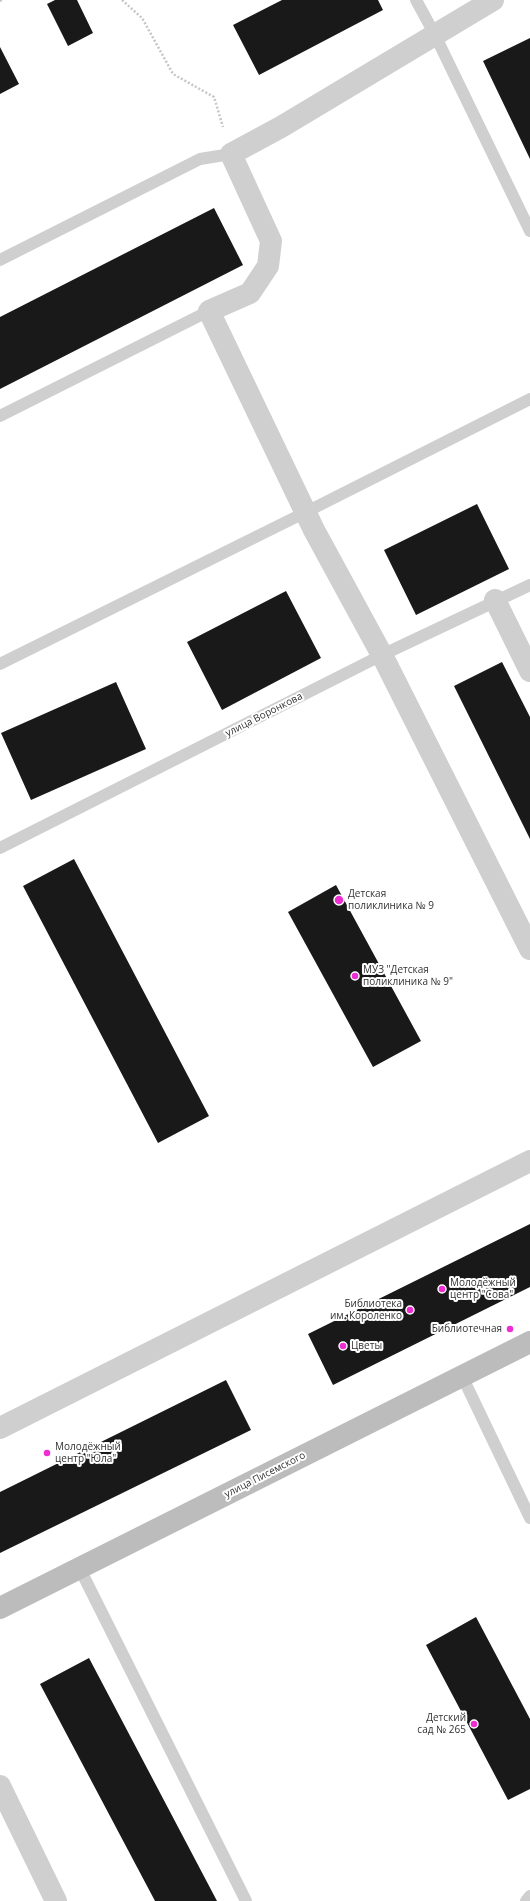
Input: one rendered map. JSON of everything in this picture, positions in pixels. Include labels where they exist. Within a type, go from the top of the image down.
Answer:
[{"type":"main road","name":"улица Писемского","points":[[0,1608],[530,1342]]},
{"type":"street","points":[[493,0],[281,127],[230,154],[271,241],[268,266],[250,293],[210,311],[306,512],[382,655],[530,950]]},
{"type":"street","points":[[495,600],[530,671]]},
{"type":"street","points":[[0,1428],[530,1161]]},
{"type":"street","points":[[0,1786],[56,1901]]},
{"type":"lane","points":[[416,0],[435,35],[530,231]]},
{"type":"lane","points":[[0,260],[200,159],[230,154]]},
{"type":"lane","points":[[0,416],[210,311]]},
{"type":"lane","points":[[0,664],[306,512],[530,398]]},
{"type":"lane","name":"улица Воронкова","points":[[0,848],[382,655],[495,600],[530,585]]},
{"type":"lane","points":[[462,1376],[530,1518]]},
{"type":"lane","points":[[80,1568],[246,1901]]},
{"type":"lane","points":[[526,1901],[530,1896]]},
{"type":"path","points":[[122,0],[142,18],[173,74],[214,97],[230,154]]},
{"type":"building","points":[[55,0],[77,0],[93,33],[68,46],[47,4]]},
{"type":"building","points":[[282,0],[378,0],[383,10],[259,75],[233,25]]},
{"type":"building","points":[[530,38],[530,159],[483,61]]},
{"type":"building","points":[[0,47],[19,84],[0,94]]},
{"type":"building","points":[[214,208],[243,265],[0,389],[0,317]]},
{"type":"building","points":[[477,504],[509,569],[416,615],[384,550]]},
{"type":"building","points":[[286,591],[321,658],[222,710],[187,642]]},
{"type":"building","points":[[502,662],[530,717],[530,839],[454,686]]},
{"type":"building","points":[[116,682],[146,749],[31,800],[1,733]]},
{"type":"building","points":[[74,859],[209,1116],[158,1143],[23,886]]},
{"type":"building","name":"МУЗ \"Детская поликлиника № 9\"","points":[[336,885],[421,1041],[373,1067],[288,912]]},
{"type":"building","points":[[530,1224],[530,1287],[333,1385],[308,1334]]},
{"type":"building","points":[[226,1380],[251,1430],[0,1553],[0,1492]]},
{"type":"building","points":[[476,1617],[530,1719],[530,1789],[508,1800],[426,1645]]},
{"type":"building","points":[[89,1658],[217,1901],[155,1901],[40,1684]]},
{"type":"place","name":"Детская поликлиника № 9","points":[[339,900]]},
{"type":"place","name":"МУЗ \"Детская поликлиника № 9\"","points":[[355,976]]},
{"type":"place","name":"Молодёжный центр \"Сова\"","points":[[442,1289]]},
{"type":"place","name":"Библиотека им. Короленко","points":[[410,1310]]},
{"type":"place","name":"Библиотечная","points":[[510,1329]]},
{"type":"place","name":"Цветы","points":[[343,1346]]},
{"type":"place","name":"Молодёжный центр \"Юла\"","points":[[47,1453]]},
{"type":"place","name":"Детский сад № 265","points":[[474,1724]]}]
